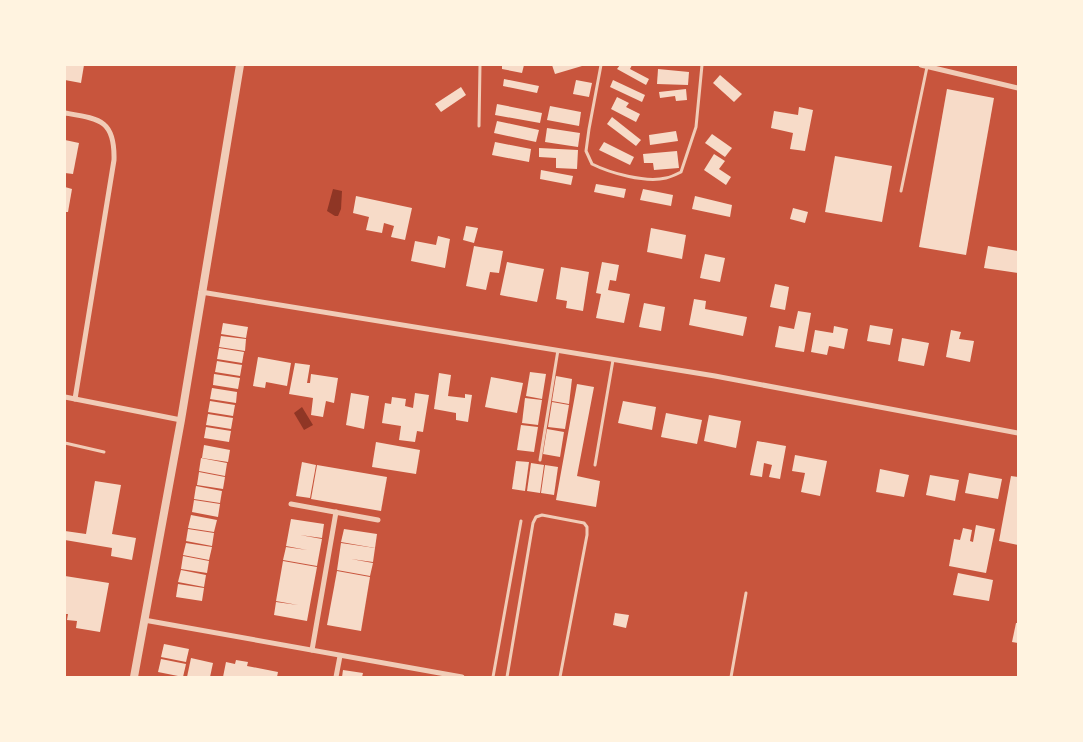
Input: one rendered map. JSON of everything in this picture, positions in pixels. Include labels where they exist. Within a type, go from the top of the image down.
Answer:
[{"type":"street","points":[[134,677],[181,420],[240,65]]},
{"type":"street","points":[[924,66],[1018,87]]},
{"type":"street","points":[[65,113],[100,121],[111,131],[114,143],[114,160],[75,399]]},
{"type":"street","points":[[201,292],[715,376],[1018,433]]},
{"type":"street","points":[[65,397],[181,420]]},
{"type":"street","points":[[291,504],[378,520]]},
{"type":"street","points":[[312,650],[336,512]]},
{"type":"street","points":[[144,620],[312,650],[427,674],[462,677]]},
{"type":"street","points":[[336,677],[340,656]]},
{"type":"lane","points":[[478,126],[480,65]]},
{"type":"lane","points":[[601,65],[586,152],[592,164],[607,172],[653,179],[666,178],[681,172],[696,127],[702,65]]},
{"type":"lane","points":[[901,191],[924,66]]},
{"type":"lane","points":[[540,460],[558,350]]},
{"type":"lane","points":[[595,465],[613,360]]},
{"type":"lane","points":[[65,443],[104,452]]},
{"type":"lane","points":[[507,677],[533,523],[536,517],[542,515],[584,523],[587,527],[587,536],[560,677]]},
{"type":"lane","points":[[493,677],[521,521]]},
{"type":"lane","points":[[731,677],[746,593]]},
{"type":"shaded area","points":[[333,189],[342,191],[341,209],[338,216],[327,211]]},
{"type":"shaded area","points":[[302,407],[313,425],[304,430],[294,413]]},
{"type":"building","points":[[65,65],[84,65],[81,83],[65,80]]},
{"type":"building","points":[[502,65],[524,65],[522,73],[502,69]]},
{"type":"building","points":[[552,65],[582,65],[582,66],[555,74]]},
{"type":"building","points":[[620,65],[632,65],[630,69],[649,79],[646,85],[617,69]]},
{"type":"building","points":[[658,69],[689,72],[688,85],[657,84]]},
{"type":"building","points":[[720,75],[742,94],[734,102],[713,83]]},
{"type":"building","points":[[504,79],[539,86],[537,93],[503,86]]},
{"type":"building","points":[[576,80],[592,83],[589,97],[573,94]]},
{"type":"building","points":[[613,80],[645,95],[642,102],[610,87]]},
{"type":"building","points":[[461,87],[466,95],[441,112],[435,104]]},
{"type":"building","points":[[686,89],[687,100],[676,101],[675,96],[660,98],[659,92]]},
{"type":"building","points":[[947,89],[994,98],[966,255],[919,247]]},
{"type":"building","points":[[617,97],[629,103],[626,107],[640,114],[636,122],[611,109]]},
{"type":"building","points":[[497,104],[542,113],[540,123],[495,115]]},
{"type":"building","points":[[550,106],[581,112],[579,126],[547,120]]},
{"type":"building","points":[[799,107],[813,110],[805,151],[790,149],[793,133],[771,128],[774,111],[798,115]]},
{"type":"building","points":[[612,117],[641,140],[636,146],[607,124]]},
{"type":"building","points":[[497,121],[539,130],[536,142],[494,133]]},
{"type":"building","points":[[547,128],[580,133],[578,147],[545,142]]},
{"type":"building","points":[[676,131],[678,141],[650,145],[649,135]]},
{"type":"building","points":[[712,134],[732,148],[725,157],[705,143]]},
{"type":"building","points":[[65,140],[79,143],[73,174],[65,173]]},
{"type":"building","points":[[495,142],[531,149],[529,162],[492,155]]},
{"type":"building","points":[[604,142],[634,157],[630,165],[599,150]]},
{"type":"building","points":[[539,148],[578,150],[577,169],[556,168],[556,158],[539,157]]},
{"type":"building","points":[[677,151],[679,168],[654,170],[653,163],[644,163],[643,154]]},
{"type":"building","points":[[714,154],[725,161],[719,169],[731,177],[726,185],[704,170]]},
{"type":"building","points":[[835,156],[892,166],[882,222],[825,212]]},
{"type":"building","points":[[541,170],[573,176],[571,185],[540,179]]},
{"type":"building","points":[[596,184],[626,189],[624,198],[594,192]]},
{"type":"building","points":[[65,187],[72,189],[68,212],[65,212]]},
{"type":"building","points":[[643,189],[673,195],[671,206],[640,200]]},
{"type":"building","points":[[356,196],[412,208],[405,240],[391,237],[394,226],[384,223],[382,233],[366,230],[369,217],[353,213]]},
{"type":"building","points":[[695,196],[732,205],[730,217],[692,209]]},
{"type":"building","points":[[793,208],[808,212],[805,223],[790,219]]},
{"type":"building","points":[[466,226],[478,228],[474,243],[463,240]]},
{"type":"building","points":[[651,228],[686,235],[682,259],[647,252]]},
{"type":"building","points":[[438,236],[450,239],[445,268],[411,261],[415,241],[436,245]]},
{"type":"building","points":[[474,246],[503,251],[499,273],[490,272],[486,290],[466,286]]},
{"type":"building","points":[[988,246],[1018,251],[1018,273],[984,268]]},
{"type":"building","points":[[705,254],[725,258],[720,282],[700,278]]},
{"type":"building","points":[[507,262],[544,269],[537,302],[500,295]]},
{"type":"building","points":[[602,262],[619,265],[616,281],[610,280],[608,290],[630,294],[624,323],[596,318],[601,294],[596,293]]},
{"type":"building","points":[[561,267],[589,272],[583,311],[566,308],[567,301],[556,299]]},
{"type":"building","points":[[775,284],[789,287],[785,310],[770,307]]},
{"type":"building","points":[[694,299],[706,301],[705,309],[747,317],[743,336],[689,325]]},
{"type":"building","points":[[644,303],[665,307],[661,331],[639,327]]},
{"type":"building","points":[[798,311],[811,313],[804,352],[775,347],[779,326],[794,329]]},
{"type":"building","points":[[223,323],[248,327],[246,338],[221,334]]},
{"type":"building","points":[[870,325],[893,329],[890,345],[867,341]]},
{"type":"building","points":[[834,326],[848,329],[844,349],[829,346],[827,355],[811,352],[815,330],[833,333]]},
{"type":"building","points":[[951,330],[961,332],[959,339],[974,341],[970,362],[946,357]]},
{"type":"building","points":[[221,336],[246,339],[245,351],[219,347]]},
{"type":"building","points":[[902,338],[929,343],[924,366],[898,361]]},
{"type":"building","points":[[219,348],[244,352],[242,363],[217,359]]},
{"type":"building","points":[[258,357],[291,363],[287,386],[266,382],[265,388],[253,386]]},
{"type":"building","points":[[217,361],[242,365],[240,376],[215,372]]},
{"type":"building","points":[[295,363],[310,365],[307,383],[310,383],[311,374],[338,378],[334,403],[326,401],[323,417],[311,415],[313,398],[289,394]]},
{"type":"building","points":[[530,372],[546,374],[542,399],[526,396]]},
{"type":"building","points":[[439,373],[451,375],[448,396],[465,398],[465,394],[472,395],[468,422],[456,420],[456,413],[434,409]]},
{"type":"building","points":[[214,374],[240,378],[238,389],[213,385]]},
{"type":"building","points":[[556,376],[572,379],[569,404],[552,401]]},
{"type":"building","points":[[491,377],[523,383],[517,413],[485,407]]},
{"type":"building","points":[[577,384],[594,387],[577,476],[600,481],[596,507],[556,500]]},
{"type":"building","points":[[212,388],[237,392],[236,403],[210,399]]},
{"type":"building","points":[[351,393],[369,396],[364,429],[346,425]]},
{"type":"building","points":[[415,393],[429,395],[423,432],[417,431],[415,442],[399,440],[401,426],[382,423],[385,403],[391,404],[392,397],[406,399],[405,406],[413,408]]},
{"type":"building","points":[[525,398],[542,400],[538,425],[522,423]]},
{"type":"building","points":[[210,401],[235,405],[233,416],[208,412]]},
{"type":"building","points":[[623,401],[656,407],[652,430],[618,423]]},
{"type":"building","points":[[552,402],[569,405],[565,429],[548,427]]},
{"type":"building","points":[[666,413],[702,420],[697,444],[661,437]]},
{"type":"building","points":[[208,414],[233,418],[231,429],[206,425]]},
{"type":"building","points":[[709,415],[741,421],[736,448],[704,441]]},
{"type":"building","points":[[521,425],[538,427],[534,452],[517,450]]},
{"type":"building","points":[[206,427],[231,431],[229,442],[204,438]]},
{"type":"building","points":[[547,429],[564,432],[560,457],[543,454]]},
{"type":"building","points":[[757,441],[786,446],[780,479],[769,477],[772,465],[764,463],[762,477],[750,475]]},
{"type":"building","points":[[376,442],[420,450],[416,474],[372,467]]},
{"type":"building","points":[[204,445],[230,450],[228,462],[202,458]]},
{"type":"building","points":[[795,455],[827,461],[820,496],[801,492],[805,473],[792,471]]},
{"type":"building","points":[[201,458],[227,463],[225,476],[199,471]]},
{"type":"building","points":[[516,461],[529,462],[525,491],[512,489]]},
{"type":"building","points":[[302,462],[316,465],[310,498],[296,496]]},
{"type":"building","points":[[531,463],[544,465],[540,493],[527,491]]},
{"type":"building","points":[[317,465],[387,477],[381,511],[311,499]]},
{"type":"building","points":[[545,465],[558,467],[554,495],[541,493]]},
{"type":"building","points":[[880,469],[909,475],[904,497],[876,492]]},
{"type":"building","points":[[199,472],[225,477],[223,489],[197,485]]},
{"type":"building","points":[[969,473],[1002,479],[998,499],[965,493]]},
{"type":"building","points":[[930,475],[959,480],[955,501],[926,495]]},
{"type":"building","points":[[1011,476],[1018,477],[1018,545],[999,541]]},
{"type":"building","points":[[95,481],[121,485],[112,534],[136,538],[132,560],[111,556],[112,548],[65,540],[65,531],[86,534]]},
{"type":"building","points":[[196,486],[222,491],[220,503],[194,499]]},
{"type":"building","points":[[194,500],[220,504],[218,517],[192,512]]},
{"type":"building","points":[[191,515],[217,520],[214,532],[188,528]]},
{"type":"building","points":[[291,519],[324,524],[322,538],[300,535],[322,539],[317,566],[283,560],[286,547],[307,550],[286,546]]},
{"type":"building","points":[[976,525],[995,529],[986,573],[949,566],[954,539],[960,540],[963,528],[972,530],[970,541],[973,542]]},
{"type":"building","points":[[188,529],[214,533],[212,546],[186,541]]},
{"type":"building","points":[[344,529],[377,534],[375,548],[341,542]]},
{"type":"building","points":[[186,543],[212,547],[209,560],[183,555]]},
{"type":"building","points":[[341,543],[375,548],[373,562],[351,559],[373,563],[370,576],[337,570]]},
{"type":"building","points":[[183,556],[209,561],[207,573],[181,569]]},
{"type":"building","points":[[283,561],[317,567],[307,621],[274,615],[276,602],[298,605],[276,601]]},
{"type":"building","points":[[181,570],[206,575],[204,587],[178,582]]},
{"type":"building","points":[[337,571],[370,577],[361,631],[327,625]]},
{"type":"building","points":[[958,573],[993,580],[989,601],[953,595]]},
{"type":"building","points":[[65,576],[109,583],[100,632],[76,628],[77,621],[67,620],[68,614],[65,614]]},
{"type":"building","points":[[178,584],[204,588],[202,601],[176,597]]},
{"type":"building","points":[[615,613],[629,615],[626,628],[613,625]]},
{"type":"building","points":[[1016,623],[1018,623],[1018,643],[1012,642]]},
{"type":"building","points":[[164,644],[189,649],[186,662],[161,657]]},
{"type":"building","points":[[191,658],[213,663],[210,677],[187,677]]},
{"type":"building","points":[[161,659],[186,664],[183,677],[158,672]]},
{"type":"building","points":[[236,660],[248,662],[247,666],[278,672],[277,677],[223,677],[226,662],[235,664]]},
{"type":"building","points":[[343,670],[363,673],[362,677],[342,677]]}]
